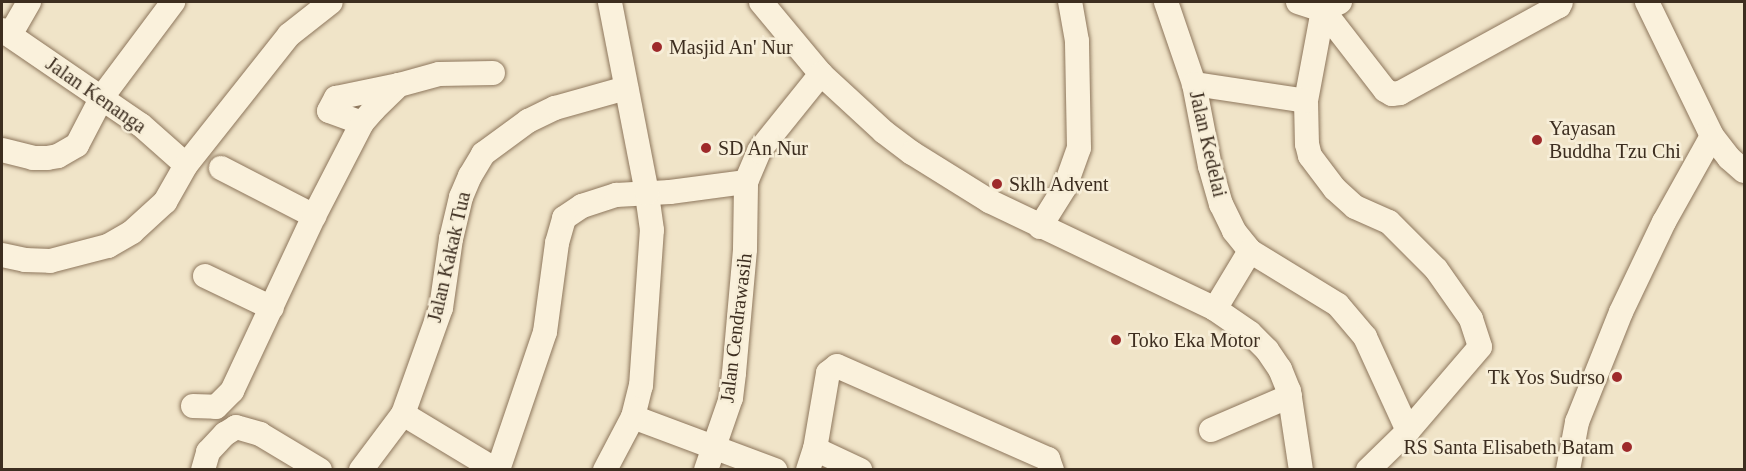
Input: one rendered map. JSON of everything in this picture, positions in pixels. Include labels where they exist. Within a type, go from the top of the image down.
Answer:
[{"type":"street","points":[[6,33],[29,2]]},
{"type":"street","points":[[2,150],[33,158],[47,158],[68,152],[77,145],[102,97],[173,2]]},
{"type":"street","points":[[2,255],[25,260],[50,261],[108,246],[132,232],[165,202],[186,165],[289,35],[331,2]]},
{"type":"street","points":[[605,470],[633,417],[641,386],[651,242],[647,193],[610,2]]},
{"type":"street","points":[[761,2],[821,74],[912,153],[988,201],[1215,309],[1250,333],[1267,350],[1280,369],[1290,396],[1301,470]]},
{"type":"street","points":[[1040,227],[1065,187],[1078,148],[1077,41],[1070,2]]},
{"type":"street","name":"Jalan Kedelai","points":[[1166,2],[1194,84],[1210,166],[1221,204],[1234,231],[1250,251],[1338,305],[1365,337],[1408,431]]},
{"type":"street","points":[[1298,2],[1332,6]]},
{"type":"street","points":[[1332,6],[1385,90],[1392,94],[1411,88],[1559,6],[1561,2]]},
{"type":"street","points":[[1647,2],[1712,136],[1729,158],[1744,171]]},
{"type":"street","points":[[1332,6],[1306,101],[1306,144],[1320,172],[1355,207],[1389,222],[1409,239],[1437,269],[1478,332],[1480,347],[1473,358],[1408,431],[1368,470]]},
{"type":"street","name":"Jalan Kenanga","points":[[6,33],[141,124],[186,165]]},
{"type":"street","points":[[362,123],[329,111],[336,98],[439,74],[493,73]]},
{"type":"street","points":[[403,414],[497,470],[545,332],[557,243],[564,218],[601,198],[746,182],[759,151],[821,74]]},
{"type":"street","points":[[1194,84],[1306,101]]},
{"type":"street","points":[[193,406],[216,407],[225,401],[244,370],[314,216],[362,123],[399,85]]},
{"type":"street","name":"Jalan Kakak Tua","points":[[361,470],[403,414],[441,308],[451,239],[461,197],[483,154],[528,121],[555,108],[626,88]]},
{"type":"street","points":[[1568,470],[1577,422],[1621,312],[1664,222],[1712,136]]},
{"type":"street","points":[[221,168],[314,216]]},
{"type":"street","name":"Jalan Cendrawasih","points":[[710,459],[731,398],[738,344],[745,249],[746,182]]},
{"type":"street","points":[[1215,309],[1250,251]]},
{"type":"street","points":[[205,276],[272,308]]},
{"type":"street","points":[[860,470],[811,459],[828,373],[837,366],[1048,459],[1052,470]]},
{"type":"street","points":[[1211,430],[1290,396]]},
{"type":"street","points":[[633,417],[710,459],[775,470]]},
{"type":"street","points":[[202,470],[208,452],[225,434],[236,427],[260,435],[320,470]]},
{"type":"place","name":"Masjid An' Nur","points":[[657,47]]},
{"type":"place","name":"Yayasan Buddha Tzu Chi","points":[[1537,140]]},
{"type":"place","name":"SD An Nur","points":[[706,148]]},
{"type":"place","name":"Sklh Advent","points":[[997,184]]},
{"type":"place","name":"Toko Eka Motor","points":[[1116,340]]},
{"type":"place","name":"Tk Yos Sudrso","points":[[1617,377]]},
{"type":"place","name":"RS Santa Elisabeth Batam","points":[[1627,447]]}]
